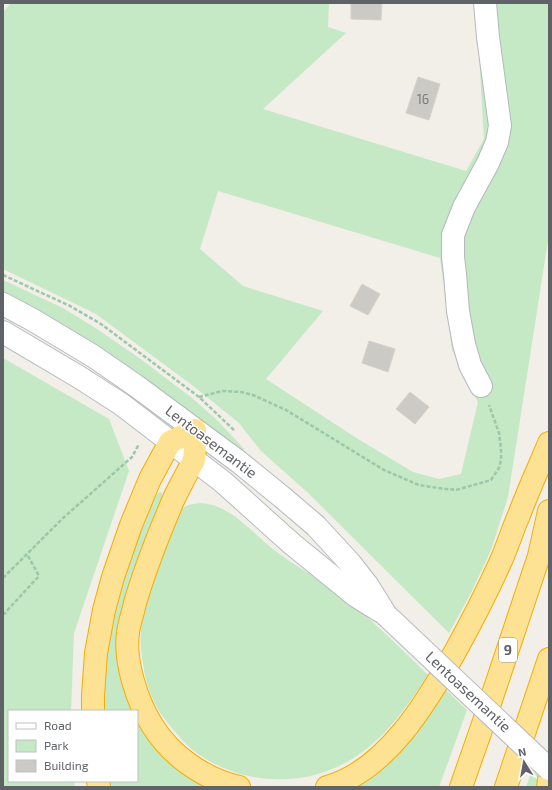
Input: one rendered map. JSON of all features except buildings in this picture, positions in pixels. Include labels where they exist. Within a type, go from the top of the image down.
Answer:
[{"type":"highway","points":[[93,710],[96,653],[104,610],[113,577],[132,525],[150,479],[170,442],[196,430],[194,460],[176,495],[157,539],[139,591],[128,632],[128,659],[145,715],[163,740],[188,764],[215,779],[239,787]]},
{"type":"highway","points":[[327,787],[347,779],[375,761],[405,730],[418,714],[436,686],[475,614],[500,563],[549,443]]},
{"type":"highway","name":"9","points":[[461,787],[536,563],[549,511]]},
{"type":"highway","points":[[506,787],[549,659]]},
{"type":"highway","points":[[548,787],[549,780]]},
{"type":"main road","points":[[481,386],[470,365],[464,344],[458,311],[453,257],[454,235],[456,228],[464,207],[488,163],[497,142],[500,126],[485,3]]},
{"type":"main road","name":"Lentoasemantie","points":[[3,304],[93,356],[135,385],[239,462],[316,526],[350,563],[368,586],[386,615]]},
{"type":"main road","name":"Lentoasemantie","points":[[3,332],[121,404],[223,482],[292,544],[356,596],[386,615],[549,769]]},
{"type":"path","points":[[199,397],[222,391],[241,392],[253,395],[286,410],[384,470],[419,485],[456,490],[491,480],[499,468],[501,460],[499,433],[481,386]]},
{"type":"path","points":[[3,578],[62,519],[132,456],[150,426]]},
{"type":"path","points":[[3,615],[39,576],[27,554]]},
{"type":"green space","points":[[11,3],[329,3],[328,27],[346,33],[263,109],[466,171],[484,139],[476,3],[549,3],[549,234],[508,497],[491,550],[471,593],[449,633],[307,492],[261,451],[239,423],[192,385],[96,314],[3,269],[3,12]],"holes":[[[218,191],[440,258],[452,350],[478,402],[461,474],[439,479],[413,472],[358,439],[266,379],[323,311],[243,286],[200,249]]]},
{"type":"green space","points":[[3,280],[63,308],[142,360],[192,398],[218,421],[244,449],[242,451],[136,372],[17,298],[3,292]]},
{"type":"green space","points":[[3,358],[109,419],[129,471],[74,633],[71,710],[8,710],[8,782],[74,782],[75,787],[3,787]]},
{"type":"green space","points":[[158,493],[162,493],[162,496],[138,565],[134,710],[103,710],[105,656],[116,598],[141,527]]},
{"type":"green space","points":[[200,503],[221,508],[240,520],[281,555],[348,601],[372,621],[428,675],[402,712],[383,734],[372,745],[347,762],[328,771],[289,779],[268,779],[248,776],[228,770],[193,750],[163,718],[157,708],[151,696],[144,670],[141,643],[142,620],[156,572],[176,516],[179,511],[185,507]]},
{"type":"green space","points":[[445,689],[467,710],[439,787],[352,787],[388,763],[405,747]]},
{"type":"green space","points":[[138,720],[206,787],[110,787],[109,782],[138,782]]},
{"type":"green space","points":[[532,771],[542,777],[539,787],[526,787]]}]
